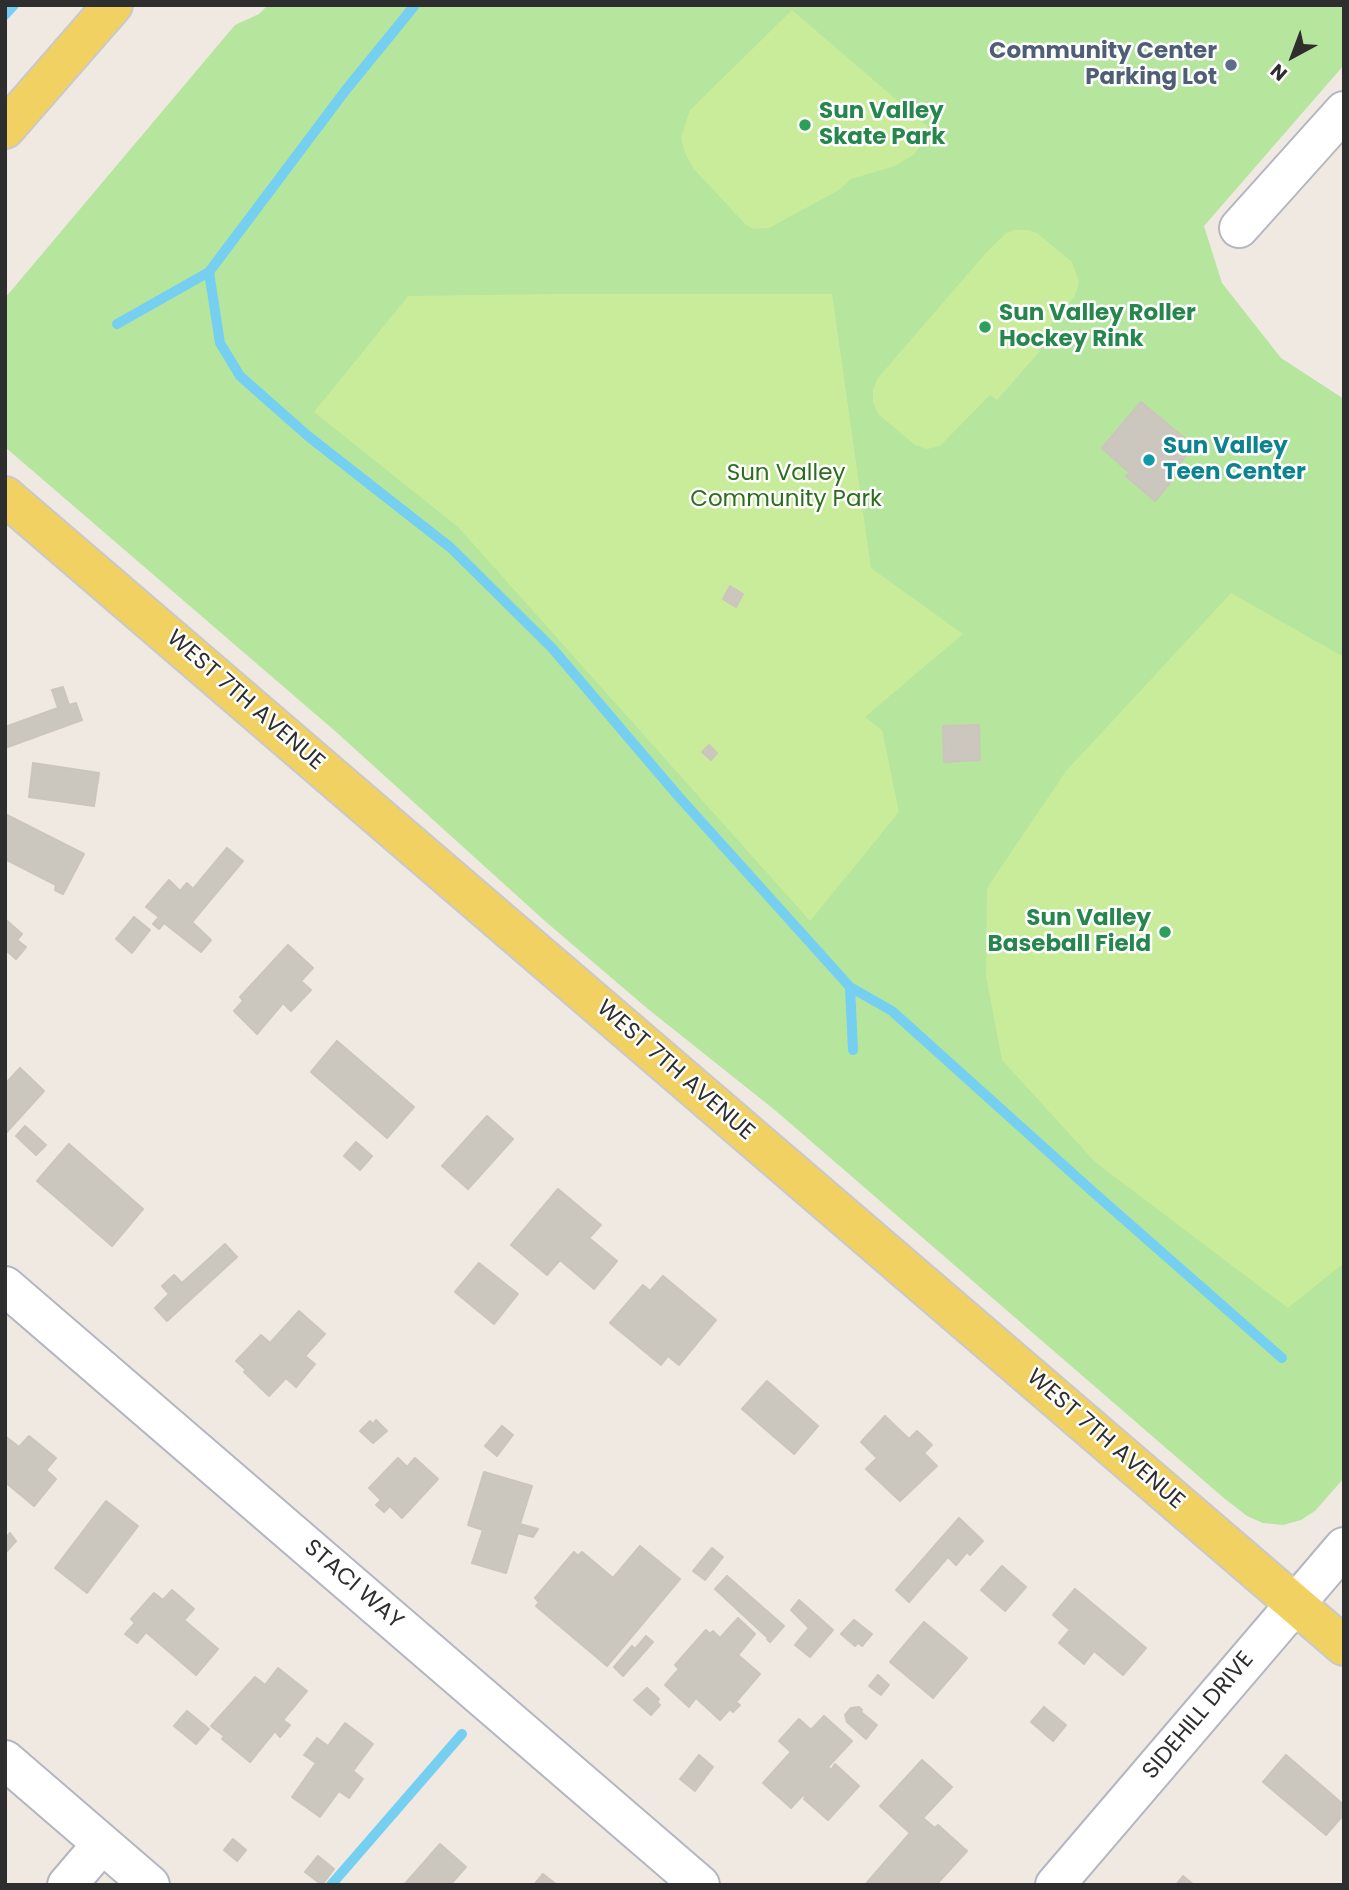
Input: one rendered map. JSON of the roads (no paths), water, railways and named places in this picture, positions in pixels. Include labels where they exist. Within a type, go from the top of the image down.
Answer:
[{"type":"main road","points":[[5,129],[113,5]]},
{"type":"main road","name":"WEST 7TH AVENUE","points":[[5,496],[1344,1646]]},
{"type":"street","points":[[1240,228],[1344,111]]},
{"type":"street","name":"STACI WAY","points":[[5,1286],[700,1885]]},
{"type":"street","name":"SIDEHILL DRIVE","points":[[1055,1885],[1344,1547]]},
{"type":"street","points":[[5,1760],[150,1885]]},
{"type":"street","points":[[67,1885],[103,1844]]},
{"type":"waterway","points":[[5,15],[14,5]]},
{"type":"waterway","points":[[117,324],[209,272],[345,91],[415,5]]},
{"type":"waterway","points":[[209,272],[220,343],[240,376],[308,436],[451,548],[552,648],[679,797],[850,987],[892,1011],[1282,1358]]},
{"type":"waterway","points":[[850,987],[853,1050]]},
{"type":"waterway","points":[[331,1885],[462,1734]]},
{"type":"place","name":"Community Center Parking Lot","points":[[1231,65]]},
{"type":"place","name":"Sun Valley Skate Park","points":[[805,125]]},
{"type":"place","name":"Sun Valley Roller Hockey Rink","points":[[985,327]]},
{"type":"place","name":"Sun Valley Teen Center","points":[[1149,460]]},
{"type":"place","name":"Sun Valley Baseball Field","points":[[1165,932]]},
{"type":"park label","name":"Sun Valley Community Park","points":[[786,487]]}]
